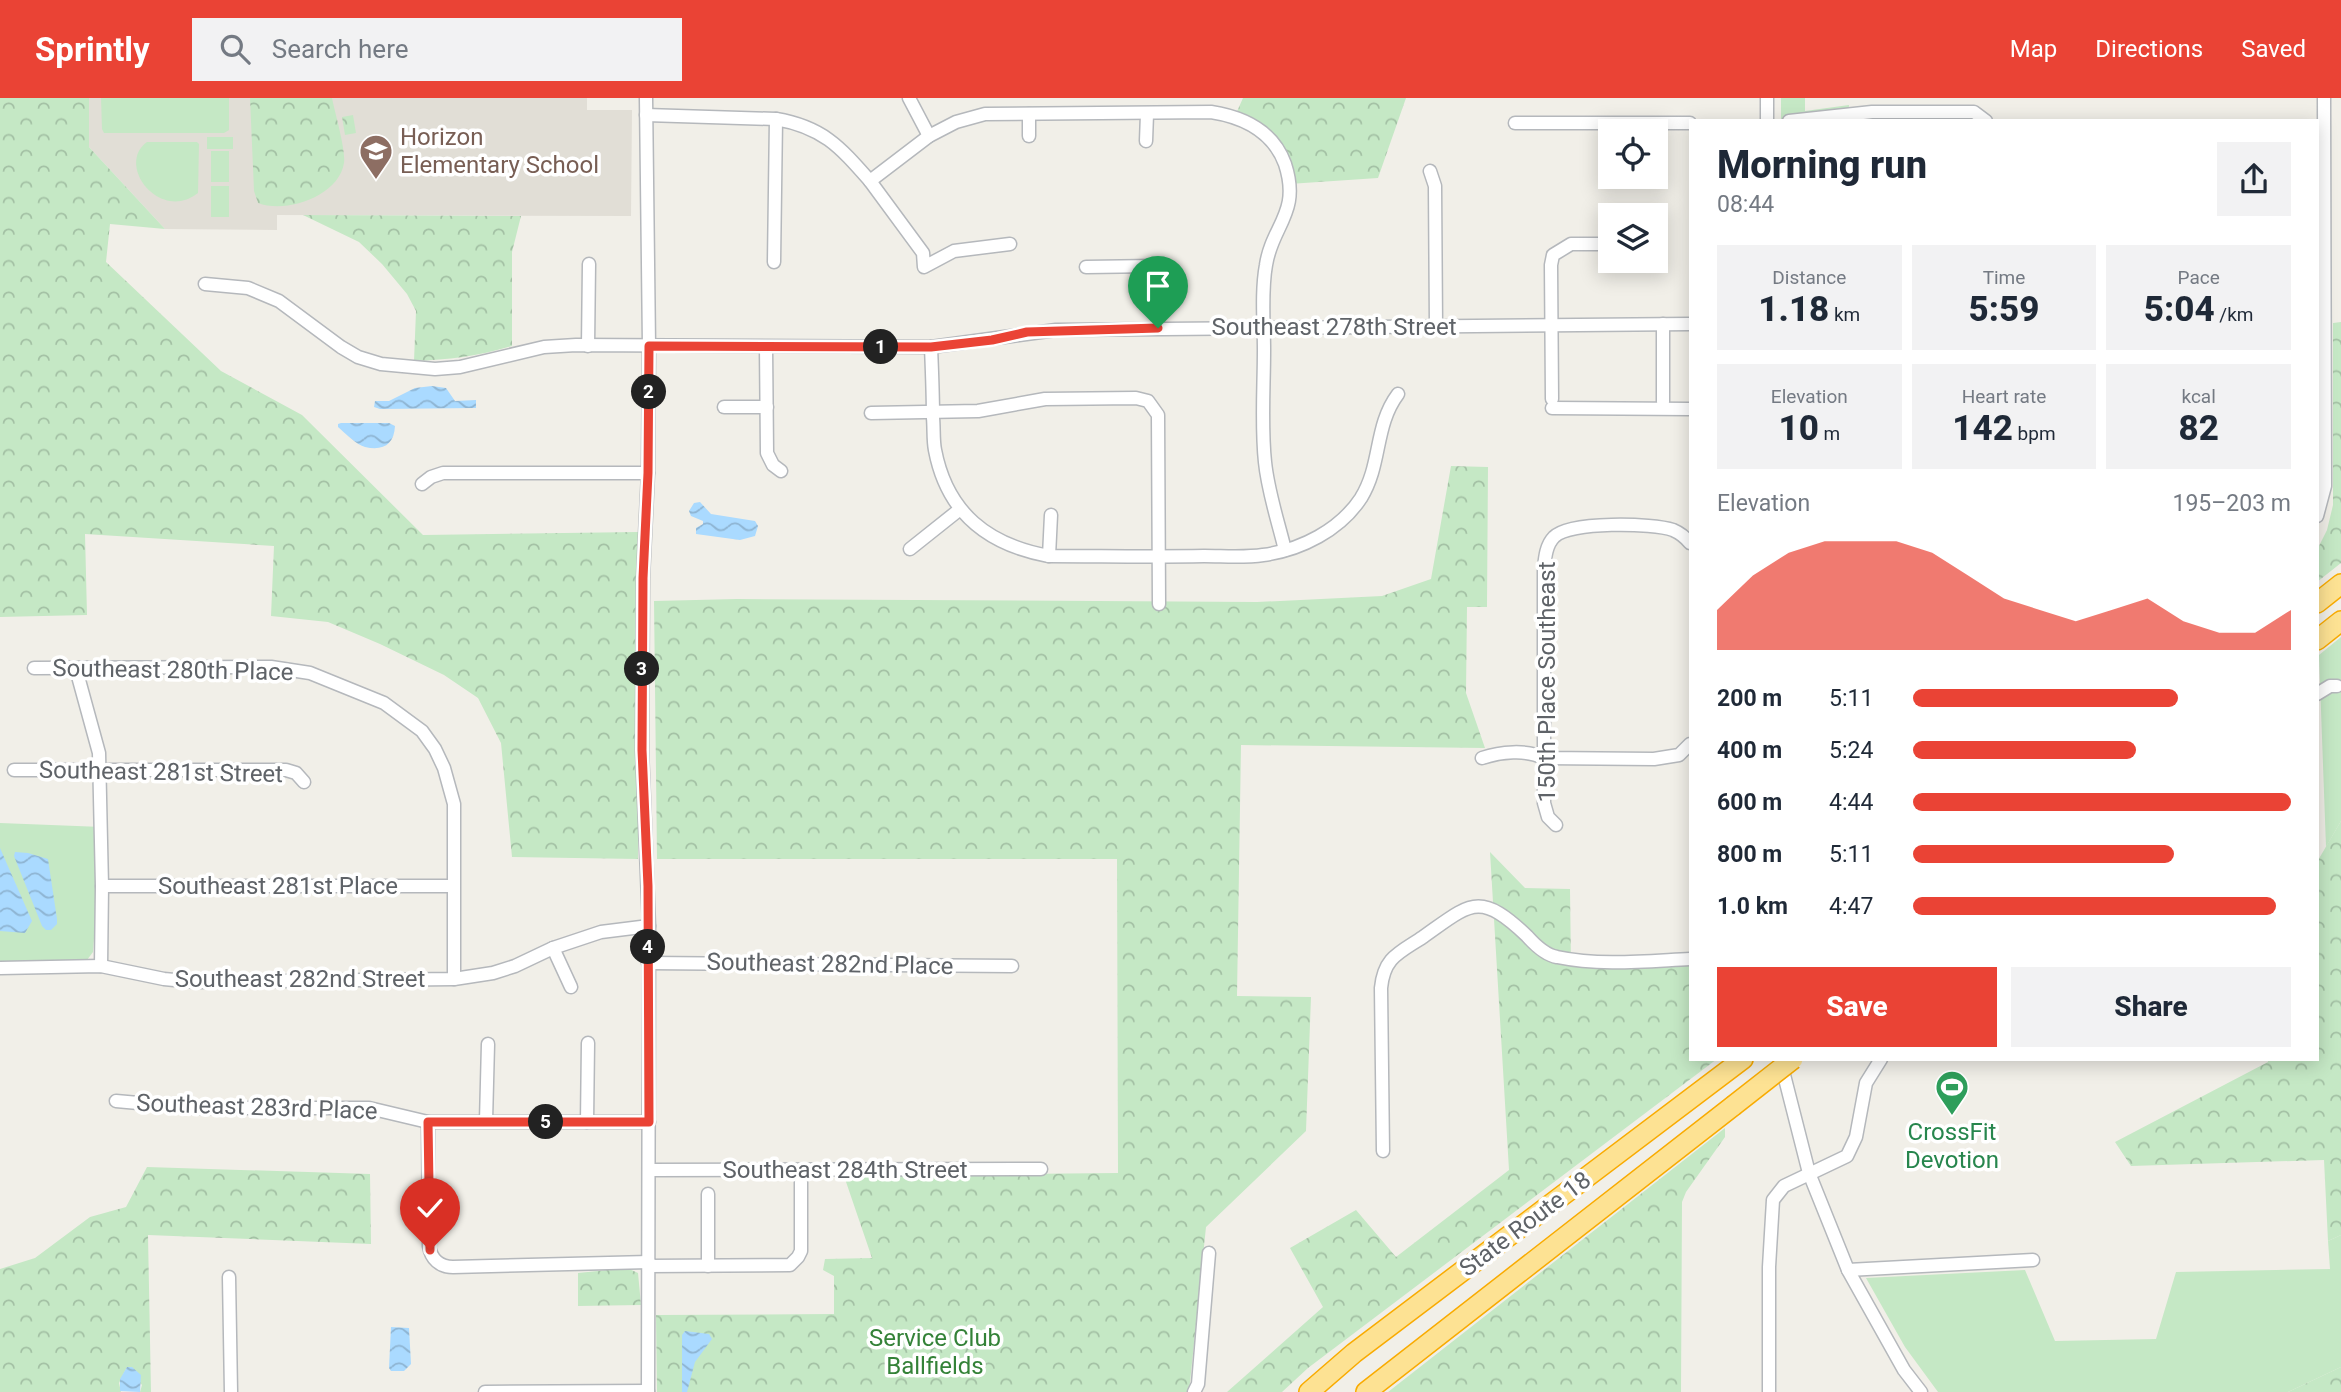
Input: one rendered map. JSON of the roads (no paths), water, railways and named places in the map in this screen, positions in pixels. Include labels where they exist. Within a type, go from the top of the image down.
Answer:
[{"type":"highway","points":[[2319,601],[2341,584]]},
{"type":"highway","points":[[2319,638],[2341,621]]},
{"type":"highway","name":"State Route 18","points":[[1366,1392],[1790,1061]]},
{"type":"highway","name":"State Route 18","points":[[1308,1392],[1353,1353],[1736,1064]]},
{"type":"street","points":[[485,1392],[648,1391],[649,926],[642,750],[649,346],[646,98]]},
{"type":"street","points":[[909,98],[929,136]]},
{"type":"street","points":[[1767,98],[1767,119]]},
{"type":"street","points":[[2319,508],[2325,486],[2321,252],[2324,98]]},
{"type":"street","points":[[870,181],[929,136],[956,122],[985,114],[1211,112],[1235,116],[1262,131],[1275,145],[1285,166],[1289,206],[1266,264],[1264,328],[1265,458],[1268,482],[1285,550]]},
{"type":"street","points":[[1807,119],[1872,112],[1974,113],[1983,119]]},
{"type":"street","points":[[1029,114],[1029,136]]},
{"type":"street","points":[[1146,141],[1147,114]]},
{"type":"street","points":[[646,115],[776,119],[793,122],[833,141],[870,181],[923,253],[924,267],[954,251],[1010,244]]},
{"type":"street","points":[[774,262],[776,119]]},
{"type":"street","points":[[1515,122],[1689,123]]},
{"type":"street","points":[[1430,171],[1435,186],[1436,327]]},
{"type":"street","points":[[1598,244],[1571,244],[1553,256],[1552,404],[1689,409]]},
{"type":"street","points":[[589,264],[589,345]]},
{"type":"street","points":[[1086,267],[1155,266],[1158,328]]},
{"type":"street","name":"Southeast 278th Street","points":[[205,284],[248,288],[279,301],[358,357],[381,365],[435,369],[460,367],[544,346],[931,347],[992,340],[1027,332],[1158,328],[1689,324]]},
{"type":"street","points":[[1663,324],[1663,402]]},
{"type":"street","points":[[766,347],[767,453],[773,465],[781,471]]},
{"type":"street","points":[[931,347],[934,448],[940,471],[959,510],[988,534],[1015,548],[1049,556],[1262,556],[1311,540],[1334,528],[1348,516],[1363,495],[1374,467],[1382,423],[1398,394]]},
{"type":"street","points":[[872,413],[933,413],[1003,408],[1045,399],[1136,398],[1148,401],[1158,415],[1160,604]]},
{"type":"street","points":[[724,407],[766,407]]},
{"type":"street","points":[[422,484],[443,473],[648,473]]},
{"type":"street","points":[[910,549],[959,510]]},
{"type":"street","points":[[1049,556],[1051,515]]},
{"type":"street","name":"150th Place Southeast","points":[[1556,825],[1544,808],[1546,552],[1553,537],[1563,530],[1579,527],[1658,526],[1675,530],[1688,541]]},
{"type":"street","name":"Southeast 280th Place","points":[[34,668],[271,667],[310,673],[384,704],[422,731],[435,748],[444,768],[454,804],[453,886]]},
{"type":"street","points":[[76,669],[99,753],[101,772],[101,966]]},
{"type":"street","points":[[2319,694],[2330,686],[2337,686]]},
{"type":"street","points":[[1482,758],[1493,754],[1534,753],[1544,758],[1654,759],[1679,755],[1688,747]]},
{"type":"street","name":"Southeast 281st Street","points":[[14,770],[286,770],[296,773],[304,782]]},
{"type":"street","name":"Southeast 281st Place","points":[[102,886],[453,886]]},
{"type":"street","points":[[453,886],[454,979]]},
{"type":"street","points":[[1383,1152],[1382,971],[1394,957],[1471,906],[1492,910],[1508,918],[1552,957],[1626,961],[1689,959]]},
{"type":"street","name":"Southeast 282nd Street","points":[[0,968],[101,966],[164,979],[195,982],[454,979],[493,973],[515,966],[553,948],[601,932],[649,926]]},
{"type":"street","points":[[553,948],[571,987]]},
{"type":"street","name":"Southeast 282nd Place","points":[[648,962],[1012,966]]},
{"type":"street","points":[[587,1122],[588,1042]]},
{"type":"street","points":[[486,1121],[488,1044]]},
{"type":"street","points":[[1781,1061],[1809,1173],[1848,1270],[1904,1370],[1921,1392]]},
{"type":"street","points":[[1769,1392],[1772,1207],[1779,1191],[1809,1173],[1841,1161],[1847,1156],[1856,1137],[1866,1083],[1880,1061]]},
{"type":"street","name":"Southeast 283rd Place","points":[[116,1101],[194,1108],[369,1108],[428,1122],[649,1122]]},
{"type":"street","points":[[428,1122],[429,1246],[433,1258],[449,1267],[649,1264],[784,1266],[796,1260],[801,1251],[801,1182]]},
{"type":"street","name":"Southeast 284th Street","points":[[650,1170],[1041,1169]]},
{"type":"street","points":[[708,1194],[708,1266]]},
{"type":"street","points":[[1194,1392],[1198,1384],[1209,1253]]},
{"type":"street","points":[[1848,1270],[2033,1260]]},
{"type":"street","points":[[229,1277],[231,1392]]},
{"type":"water","points":[[415,388],[446,388],[455,401],[476,400],[476,408],[374,407],[375,401],[389,401]]},
{"type":"water","points":[[341,423],[389,423],[395,426],[392,438],[386,445],[377,448],[362,446],[338,427]]},
{"type":"water","points":[[700,502],[711,514],[755,521],[758,526],[755,536],[740,540],[696,534],[696,528],[703,524],[703,521],[691,516],[689,511],[694,503]]},
{"type":"water","points":[[0,848],[32,921],[25,933],[0,931]]},
{"type":"water","points":[[15,852],[48,859],[57,919],[57,924],[51,930],[42,926],[14,856]]},
{"type":"water","points":[[391,1327],[409,1328],[411,1364],[404,1371],[391,1371],[389,1368]]},
{"type":"water","points":[[685,1331],[709,1334],[712,1339],[695,1362],[687,1392],[682,1392],[682,1335]]},
{"type":"water","points":[[127,1367],[132,1367],[141,1375],[140,1392],[120,1391],[120,1379]]},
{"type":"place","name":"Horizon Elementary School","points":[[376,181]]},
{"type":"place","name":"CrossFit Devotion","points":[[1952,1117]]},
{"type":"park label","name":"Service Club Ballfields","points":[[935,1352]]}]
